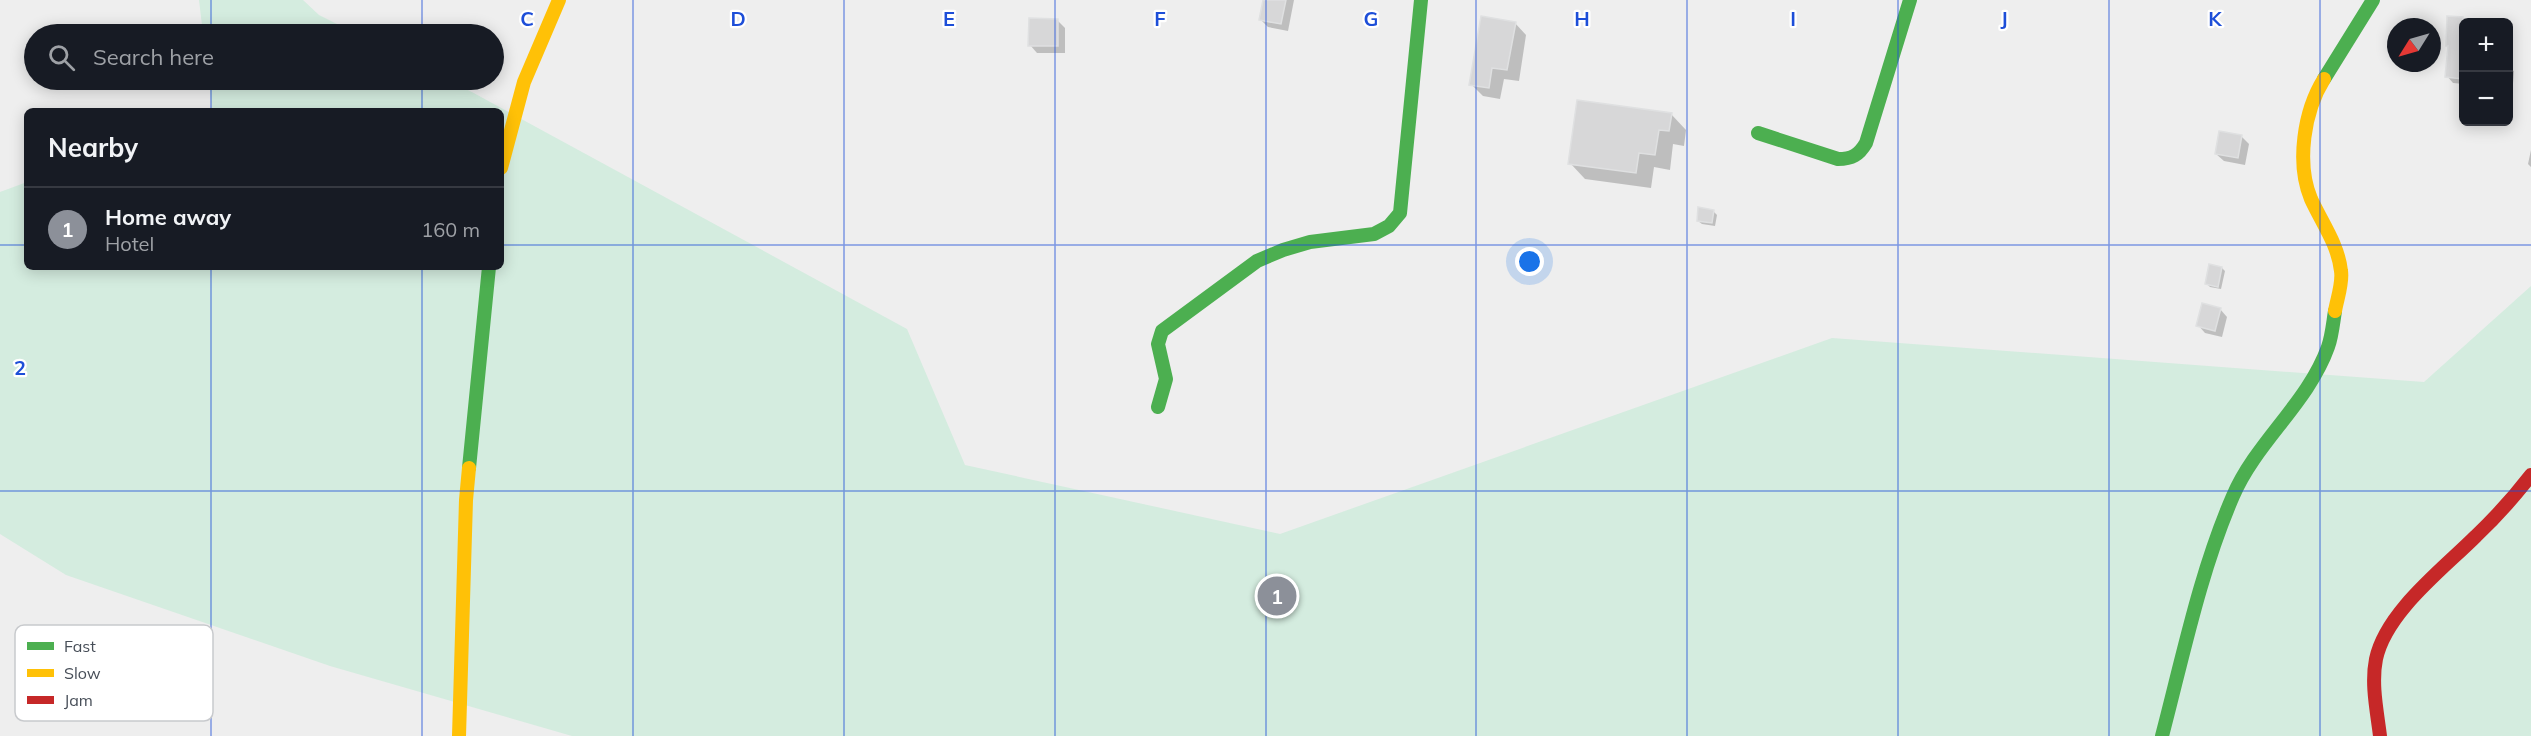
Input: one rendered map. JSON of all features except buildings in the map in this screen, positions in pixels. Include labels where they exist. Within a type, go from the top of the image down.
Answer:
[{"type":"street","points":[[504,156],[520,93],[546,25],[559,0]]},
{"type":"street","points":[[1158,407],[1166,379],[1158,344],[1162,331],[1257,261],[1274,252],[1325,239],[1377,233],[1387,228],[1400,213],[1421,0]]},
{"type":"street","points":[[1758,133],[1838,159],[1852,160],[1859,155],[1866,143],[1910,0]]},
{"type":"street","points":[[2162,736],[2209,560],[2233,495],[2249,466],[2306,389],[2329,345],[2342,273],[2337,250],[2310,196],[2304,161],[2305,123],[2314,95],[2373,0]]},
{"type":"street","points":[[459,736],[466,500],[489,270]]},
{"type":"street","points":[[2380,736],[2374,675],[2378,651],[2390,629],[2408,602],[2481,531],[2531,475]]},
{"type":"green space","points":[[199,0],[303,0],[319,15],[337,24],[202,24]]},
{"type":"green space","points":[[210,90],[468,90],[501,108],[212,108]]},
{"type":"green space","points":[[504,110],[907,329],[965,465],[1280,534],[1832,338],[2424,382],[2531,286],[2531,736],[572,736],[330,666],[66,575],[0,534],[0,192],[24,183],[24,270],[504,270]]},
{"type":"traffic: fast","points":[[1158,407],[1166,379],[1158,344],[1162,331],[1257,261],[1310,242],[1374,234],[1389,226],[1400,213],[1421,0]]},
{"type":"traffic: fast","points":[[1758,133],[1838,159],[1851,157],[1861,151],[1866,143],[1910,0]]},
{"type":"traffic: fast","points":[[2324,79],[2373,0]]},
{"type":"traffic: fast","points":[[469,468],[489,270]]},
{"type":"traffic: fast","points":[[2162,736],[2202,584],[2221,525],[2243,476],[2295,405],[2319,367],[2329,343],[2335,311]]},
{"type":"traffic: slow","points":[[504,157],[524,82],[559,0]]},
{"type":"traffic: slow","points":[[2324,79],[2311,106],[2303,154],[2306,185],[2339,261],[2341,281],[2335,311]]},
{"type":"traffic: slow","points":[[459,736],[466,500],[469,468]]},
{"type":"traffic: jam","points":[[2380,736],[2374,678],[2376,659],[2391,625],[2417,592],[2491,522],[2531,475]]},
{"type":"place","name":"Home away","points":[[1277,596]]}]
